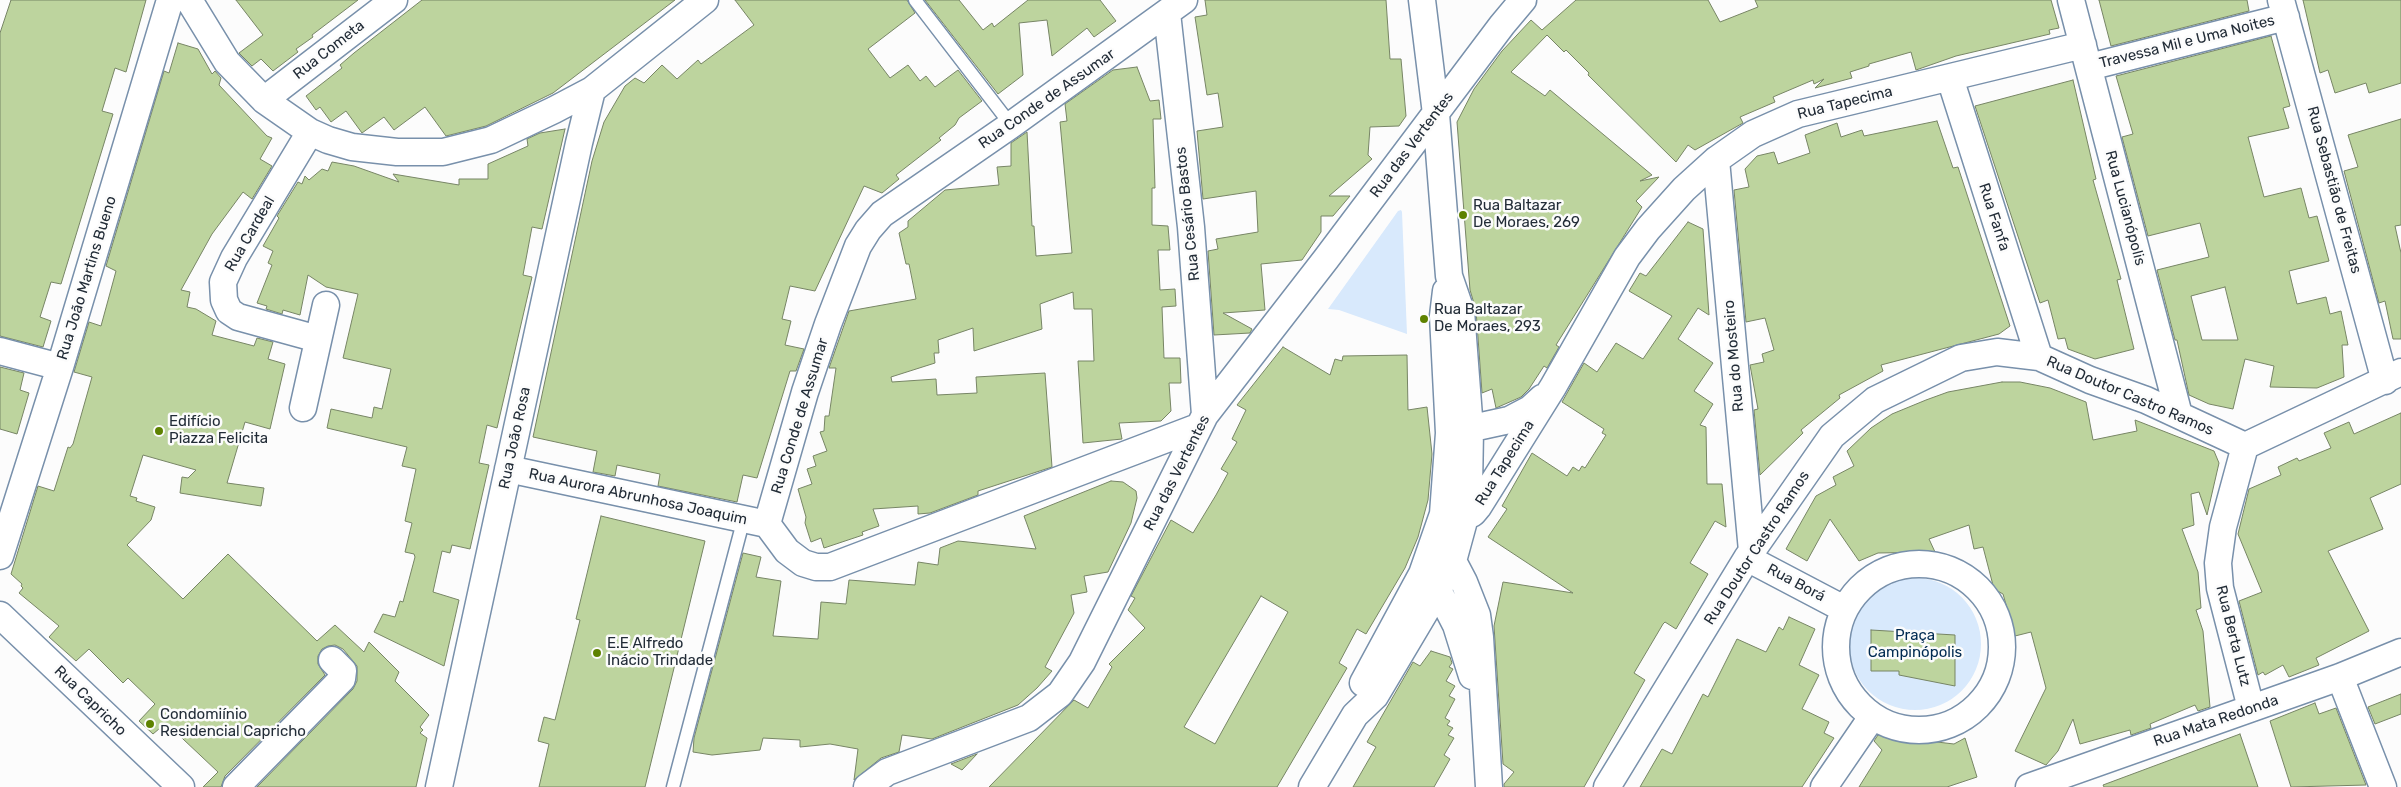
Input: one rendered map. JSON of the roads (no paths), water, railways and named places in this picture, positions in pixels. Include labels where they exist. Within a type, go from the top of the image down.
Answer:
[{"type":"street","name":"Rua João Martins Bueno","points":[[0,556],[60,367],[170,0]]},
{"type":"street","points":[[189,0],[227,62],[264,100],[310,132],[352,147],[396,152],[443,152],[492,140],[592,90],[705,0]]},
{"type":"street","name":"Rua Cometa","points":[[264,100],[394,0]]},
{"type":"street","points":[[1312,787],[1355,715],[1375,696],[1442,555],[1471,464],[1460,431],[1461,311],[1449,276],[1436,114],[1422,0]]},
{"type":"street","name":"Rua das Vertentes","points":[[866,787],[887,772],[1029,718],[1060,694],[1082,662],[1202,421],[1502,25],[1523,0]]},
{"type":"street","name":"Rua Lucianópolis","points":[[2071,0],[2179,416]]},
{"type":"street","name":"Rua Conde de Assumar","points":[[755,521],[805,392],[828,324],[858,246],[868,230],[882,214],[1011,125],[1175,7]]},
{"type":"street","name":"Rua Cesário Bastos","points":[[1175,7],[1191,227],[1202,421]]},
{"type":"street","name":"Travessa Mil e Uma Noites","points":[[2086,56],[2284,9]]},
{"type":"street","name":"Rua Sebastião de Freitas","points":[[2284,9],[2393,376]]},
{"type":"street","name":"Rua Tapecima","points":[[1454,515],[1474,513],[1478,508],[1553,387],[1627,257],[1648,229],[1684,189],[1716,160],[1753,134],[1798,114],[1950,78],[2086,56]]},
{"type":"street","name":"Rua Fanfa","points":[[1950,78],[2039,357]]},
{"type":"street","name":"Rua João Rosa","points":[[439,787],[592,90]]},
{"type":"street","name":"Rua Cardeal","points":[[310,132],[234,258],[223,282],[224,300],[229,311],[238,317],[318,339]]},
{"type":"street","name":"Rua do Mosteiro","points":[[1716,160],[1750,554]]},
{"type":"street","points":[[303,408],[326,305]]},
{"type":"street","points":[[0,351],[60,367]]},
{"type":"street","name":"Rua Doutor Castro Ramos","points":[[1607,787],[1750,554],[1832,436],[1875,400],[1961,358],[1997,352],[2039,357],[2245,446]]},
{"type":"street","points":[[2245,446],[2393,376]]},
{"type":"street","name":"Rua Tapecima","points":[[1460,431],[1509,420],[1530,409],[1553,387]]},
{"type":"street","points":[[755,521],[803,564],[816,567],[830,567],[1202,421]]},
{"type":"street","name":"Rua Berta Lutz","points":[[2245,446],[2223,527],[2218,563],[2220,588],[2251,708]]},
{"type":"street","name":"Rua Aurora Abrunhosa Joaquim","points":[[508,469],[755,521]]},
{"type":"street","name":"Rua Borá","points":[[1750,554],[1844,608]]},
{"type":"street","points":[[1442,555],[1464,582],[1477,615],[1489,787]]},
{"type":"street","points":[[1908,564],[1935,565],[1960,574],[1981,591],[1996,613],[2003,640],[2001,666],[1990,691],[1973,711],[1950,725],[1923,731],[1896,728],[1872,717],[1849,693],[1841,679],[1835,656],[1836,631],[1844,608],[1860,587],[1882,571],[1908,564]]},
{"type":"street","points":[[1430,582],[1456,625],[1464,647],[1486,730]]},
{"type":"street","name":"Rua Capricho","points":[[0,615],[181,787]]},
{"type":"street","name":"Rua Mata Redonda","points":[[2029,787],[2340,677],[2401,652]]},
{"type":"street","points":[[236,787],[342,678],[343,671],[332,660]]},
{"type":"street","points":[[2340,677],[2383,787]]},
{"type":"street","points":[[1824,787],[1872,717]]},
{"type":"street","name":"Rua Doutor Castro Ramos","points":[[1612,787],[1623,763]]},
{"type":"lane","points":[[914,0],[1011,125]]},
{"type":"lane","points":[[673,787],[755,521]]},
{"type":"place","name":"Rua Baltazar De Moraes, 269","points":[[1463,215]]},
{"type":"place","name":"Rua Baltazar De Moraes, 293","points":[[1424,319]]},
{"type":"place","name":"Edifício Piazza Felicita","points":[[159,431]]},
{"type":"place","name":"E.E Alfredo Inácio Trindade","points":[[597,653]]},
{"type":"place","name":"Condomiínio Residencial Capricho","points":[[150,724]]},
{"type":"park label","name":"Praça Campinópolis","points":[[1915,644]]}]
